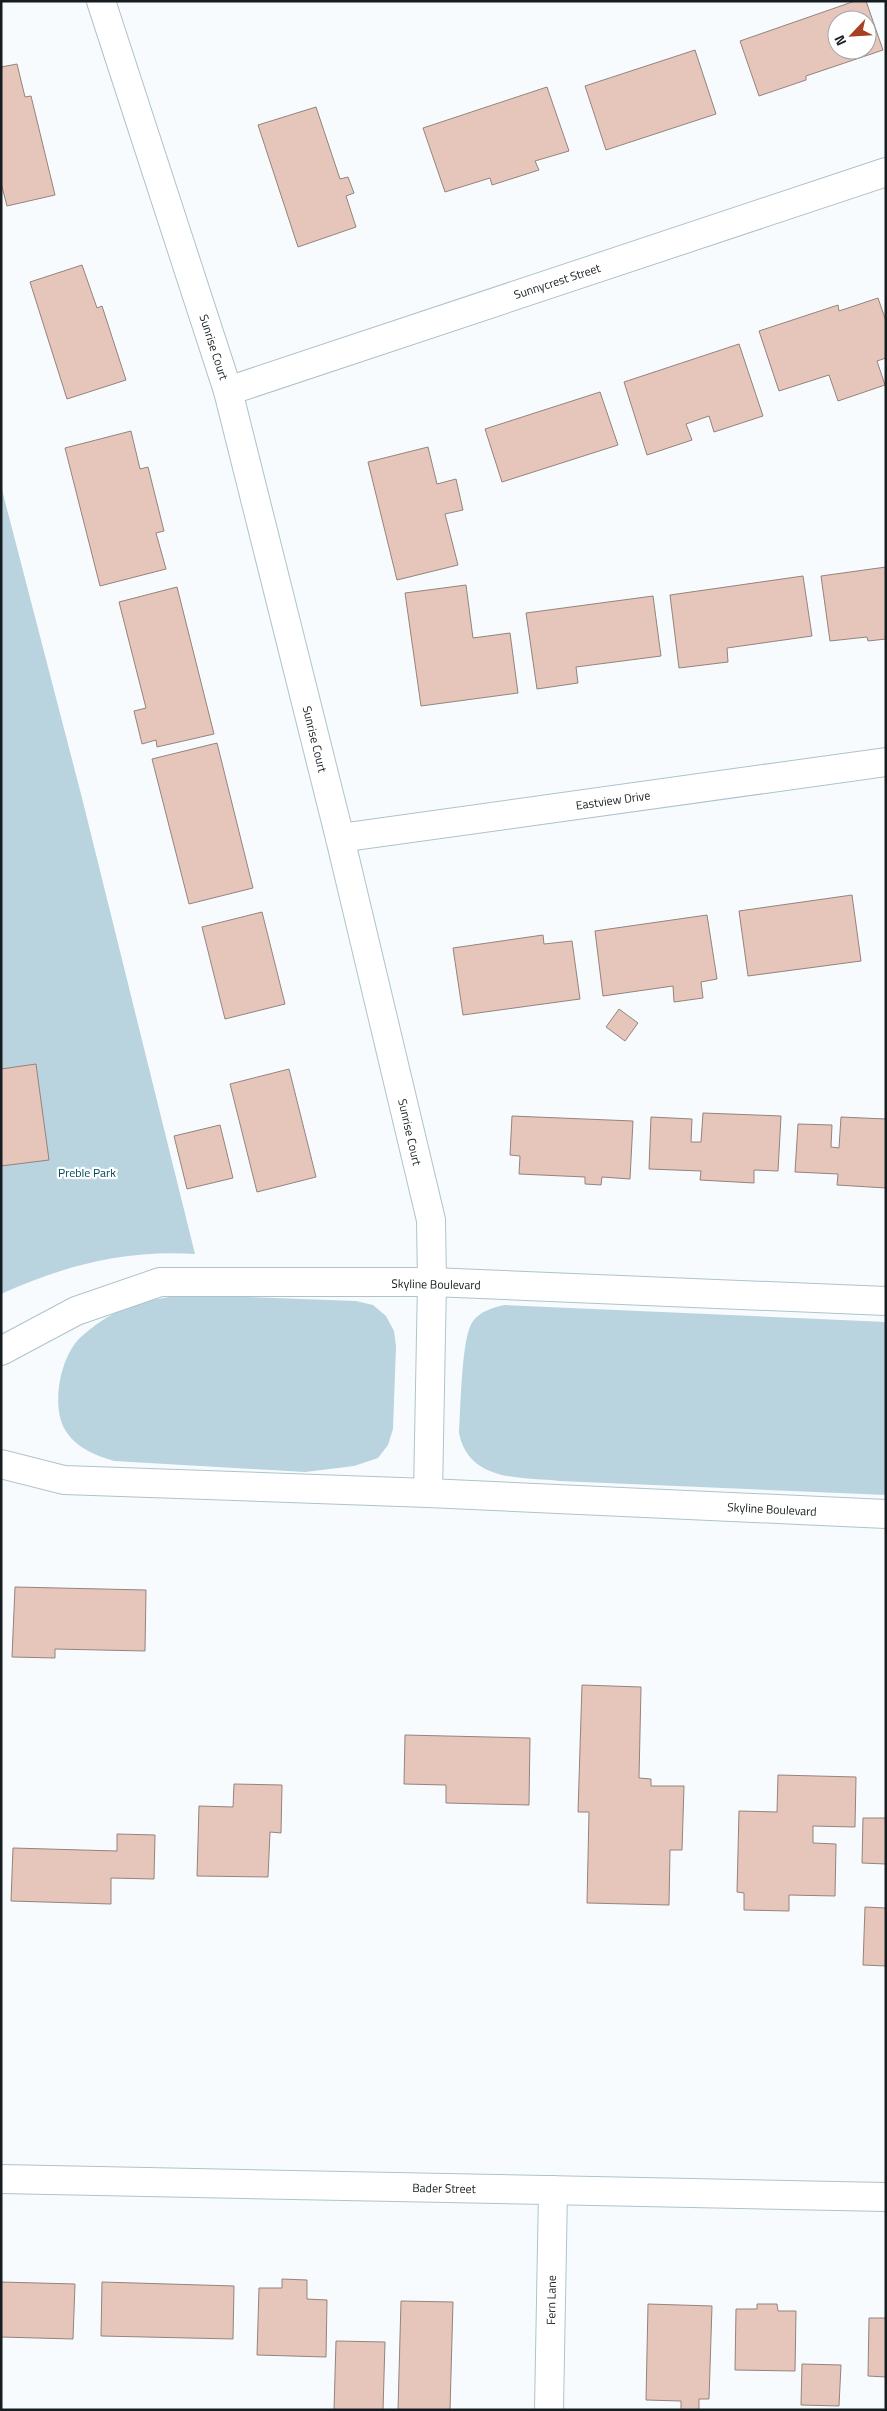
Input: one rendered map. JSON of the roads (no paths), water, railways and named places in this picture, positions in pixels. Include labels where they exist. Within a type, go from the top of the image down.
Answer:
[{"type":"street","name":"Sunrise Court","points":[[101,1],[228,391],[340,838],[431,1220],[432,1282],[428,1493]]},
{"type":"street","name":"Sunnycrest Street","points":[[228,391],[886,172]]},
{"type":"street","name":"Eastview Drive","points":[[340,838],[886,762]]},
{"type":"street","name":"Skyline Boulevard","points":[[1,1351],[76,1311],[160,1282],[432,1282],[886,1302]]},
{"type":"street","name":"Skyline Boulevard","points":[[1,1464],[64,1480],[428,1493],[886,1514]]},
{"type":"street","name":"Bader Street","points":[[1,2179],[886,2197]]},
{"type":"street","name":"Fern Lane","points":[[549,2410],[553,2190]]},
{"type":"park label","name":"Preble Park","points":[[87,1172]]}]
